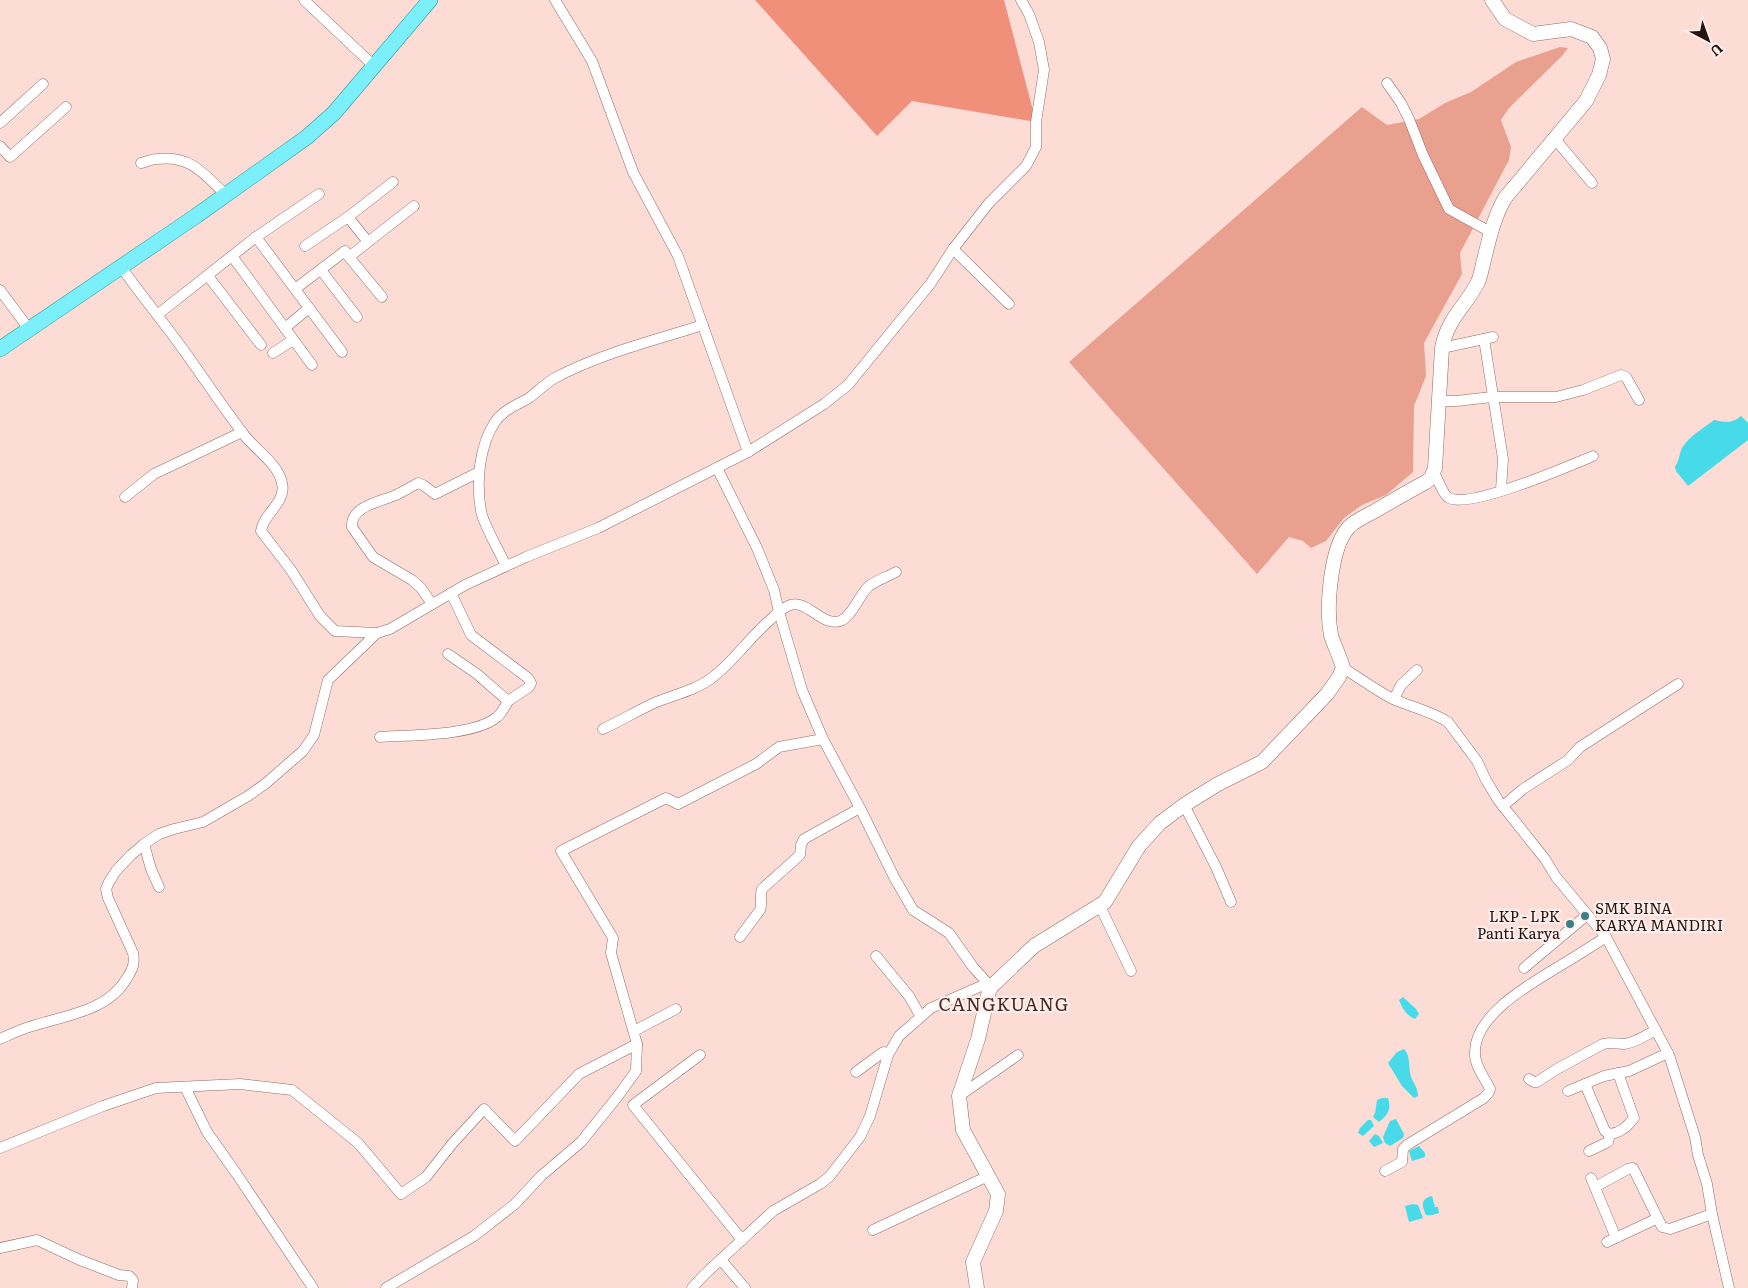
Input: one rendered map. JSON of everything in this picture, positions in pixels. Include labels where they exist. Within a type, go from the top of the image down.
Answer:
[{"type":"main road","points":[[0,349],[226,195],[318,129],[334,113],[430,0]]},
{"type":"street","points":[[304,0],[374,66]]},
{"type":"street","points":[[555,0],[592,61],[632,172],[678,256],[748,452]]},
{"type":"street","points":[[121,267],[242,432],[273,466],[283,484],[281,496],[262,525],[263,534],[291,570],[320,616],[335,631],[377,633],[390,630],[451,593],[506,566],[598,528],[748,452],[824,404],[848,384],[931,283],[953,249],[989,203],[1026,166],[1036,147],[1036,122],[1044,70],[1039,42],[1029,14],[1021,0]]},
{"type":"street","points":[[1492,0],[1505,19],[1533,34],[1571,29],[1592,37],[1600,48],[1603,60],[1599,75],[1586,101],[1505,198],[1496,217],[1478,283],[1444,337],[1434,472],[1431,478],[1361,519],[1342,536],[1333,563],[1328,612],[1331,634],[1343,668],[1376,690],[1448,722],[1477,761],[1503,806],[1545,859],[1556,877],[1606,937],[1668,1053],[1695,1136],[1729,1288]]},
{"type":"street","points":[[1387,83],[1401,103],[1409,119],[1423,155],[1449,209],[1492,233]]},
{"type":"street","points":[[0,123],[43,84]]},
{"type":"street","points":[[0,146],[10,157],[66,107]]},
{"type":"street","points":[[1555,139],[1592,182]]},
{"type":"street","points":[[141,162],[168,159],[193,164],[226,195]]},
{"type":"street","points":[[305,246],[348,217],[393,182]]},
{"type":"street","points":[[157,316],[256,237],[319,194]]},
{"type":"street","points":[[349,257],[414,206]]},
{"type":"street","points":[[348,217],[368,242]]},
{"type":"street","points":[[256,237],[342,352]]},
{"type":"street","points":[[953,249],[1009,304]]},
{"type":"street","points":[[295,289],[345,251],[382,297]]},
{"type":"street","points":[[232,256],[312,365]]},
{"type":"street","points":[[321,270],[357,317]]},
{"type":"street","points":[[208,276],[261,345]]},
{"type":"street","points":[[0,290],[29,329]]},
{"type":"street","points":[[285,328],[309,308]]},
{"type":"street","points":[[506,566],[481,512],[479,472],[484,444],[496,422],[509,409],[530,397],[539,388],[572,370],[606,355],[703,325]]},
{"type":"street","points":[[1442,348],[1489,338],[1492,397],[1503,459],[1501,490]]},
{"type":"street","points":[[273,353],[293,340]]},
{"type":"street","points":[[1439,401],[1492,397],[1556,397],[1568,395],[1621,375],[1626,377],[1638,400]]},
{"type":"street","points":[[125,497],[154,474],[242,432]]},
{"type":"street","points":[[1434,472],[1447,497],[1468,500],[1528,482],[1593,456]]},
{"type":"street","points":[[717,468],[757,548],[774,590],[802,690],[823,739],[894,877],[913,910],[949,933],[973,967],[989,985]]},
{"type":"street","points":[[432,604],[421,588],[412,580],[373,557],[352,527],[351,522],[354,515],[370,504],[396,495],[418,484],[423,485],[435,494],[479,472]]},
{"type":"street","points":[[603,729],[655,703],[673,697],[711,679],[724,669],[760,629],[788,605],[797,604],[825,619],[836,622],[841,621],[846,618],[857,600],[869,587],[896,572]]},
{"type":"street","points":[[380,737],[452,732],[490,722],[498,716],[508,701],[528,687],[530,680],[471,635],[451,593]]},
{"type":"street","points":[[0,1039],[28,1027],[59,1019],[108,1000],[126,982],[132,970],[133,953],[108,898],[106,889],[116,870],[144,844],[159,834],[203,822],[248,796],[285,767],[302,751],[314,735],[328,680],[377,633]]},
{"type":"street","points":[[448,654],[477,674],[508,701]]},
{"type":"street","points":[[692,1288],[773,1212],[820,1184],[828,1177],[860,1138],[870,1116],[888,1055],[899,1036],[932,1008],[989,985],[1034,946],[1100,906],[1110,896],[1139,846],[1160,823],[1184,805],[1218,784],[1262,762],[1327,694],[1343,668]]},
{"type":"street","points":[[1394,699],[1401,685],[1417,670]]},
{"type":"street","points":[[1503,806],[1523,789],[1568,760],[1580,747],[1678,684]]},
{"type":"street","points":[[386,1288],[474,1236],[515,1204],[541,1176],[581,1142],[636,1071],[637,1044],[610,953],[613,938],[611,932],[591,903],[561,851],[666,798],[678,804],[756,764],[780,747],[823,739]]},
{"type":"street","points":[[1184,805],[1232,902]]},
{"type":"street","points":[[740,937],[760,910],[762,905],[760,894],[762,889],[800,855],[800,846],[804,839],[860,808]]},
{"type":"street","points":[[144,844],[151,869],[159,887]]},
{"type":"street","points":[[1100,906],[1131,971]]},
{"type":"street","points":[[1524,968],[1587,915]]},
{"type":"street","points":[[1385,1171],[1402,1162],[1404,1149],[1407,1145],[1484,1098],[1489,1092],[1474,1054],[1481,1029],[1499,1008],[1532,983],[1606,937]]},
{"type":"street","points":[[876,956],[909,996],[921,1016]]},
{"type":"street","points":[[977,1288],[973,1262],[996,1211],[998,1194],[963,1130],[959,1107],[960,1096],[978,1039],[989,985]]},
{"type":"street","points":[[634,1032],[676,1009]]},
{"type":"street","points":[[1529,1078],[1537,1082],[1603,1044],[1609,1042],[1624,1044],[1632,1042],[1656,1030]]},
{"type":"street","points":[[0,1148],[103,1106],[156,1088],[240,1084],[292,1090],[358,1143],[401,1194],[426,1177],[452,1144],[484,1109],[514,1141],[579,1074],[637,1044]]},
{"type":"street","points":[[856,1072],[882,1053],[884,1052],[888,1055]]},
{"type":"street","points":[[1568,1091],[1604,1076],[1629,1071],[1668,1053]]},
{"type":"street","points":[[700,1055],[633,1105],[742,1240]]},
{"type":"street","points":[[960,1096],[1018,1055]]},
{"type":"street","points":[[1610,1134],[1621,1131],[1634,1118],[1618,1073]]},
{"type":"street","points":[[1585,1084],[1602,1124],[1610,1134]]},
{"type":"street","points":[[184,1088],[207,1132],[236,1172],[313,1288]]},
{"type":"street","points":[[1589,1151],[1608,1142],[1610,1134]]},
{"type":"street","points":[[1656,1219],[1612,1240],[1593,1182],[1628,1168],[1633,1168],[1656,1219],[1662,1227],[1670,1229],[1712,1214]]},
{"type":"street","points":[[873,1230],[988,1176]]},
{"type":"street","points":[[0,1248],[37,1240],[88,1263],[119,1275],[129,1276],[133,1280],[132,1288]]},
{"type":"street","points":[[721,1260],[745,1288]]},
{"type":"shaded area","points":[[755,0],[1004,0],[1036,122],[912,101],[877,136]]},
{"type":"shaded area","points":[[1560,47],[1568,48],[1509,108],[1501,120],[1511,147],[1509,160],[1460,253],[1462,274],[1424,343],[1426,376],[1414,406],[1413,472],[1386,495],[1362,505],[1344,518],[1326,541],[1311,548],[1303,541],[1289,537],[1257,574],[1069,362],[1362,107],[1387,125],[1419,119],[1445,103],[1471,92],[1516,62]]},
{"type":"water","points":[[1741,416],[1748,423],[1748,440],[1688,486],[1675,467],[1685,444],[1714,420],[1725,422],[1738,419]]},
{"type":"water","points":[[1403,997],[1419,1014],[1415,1019],[1407,1014],[1402,1006],[1399,1000]]},
{"type":"water","points":[[1404,1049],[1411,1077],[1417,1091],[1418,1096],[1414,1098],[1402,1086],[1388,1063],[1397,1052]]},
{"type":"water","points":[[1388,1098],[1389,1108],[1387,1114],[1379,1122],[1373,1117],[1377,1100]]},
{"type":"water","points":[[1396,1119],[1404,1134],[1403,1138],[1390,1146],[1385,1143],[1383,1137],[1390,1121]]},
{"type":"water","points":[[1368,1120],[1371,1120],[1374,1126],[1363,1136],[1358,1133]]},
{"type":"water","points":[[1375,1134],[1379,1136],[1383,1143],[1374,1147],[1369,1141]]},
{"type":"water","points":[[1419,1146],[1425,1153],[1425,1157],[1412,1161],[1409,1151]]},
{"type":"water","points":[[1432,1196],[1439,1213],[1426,1215],[1423,1203],[1425,1199]]},
{"type":"water","points":[[1418,1205],[1423,1218],[1409,1222],[1405,1206]]},
{"type":"place","name":"SMK BINA KARYA MANDIRI","points":[[1585,916]]},
{"type":"place","name":"LKP - LPK Panti Karya","points":[[1570,924]]},
{"type":"district","name":"CANGKUANG","points":[[1004,1003]]}]
